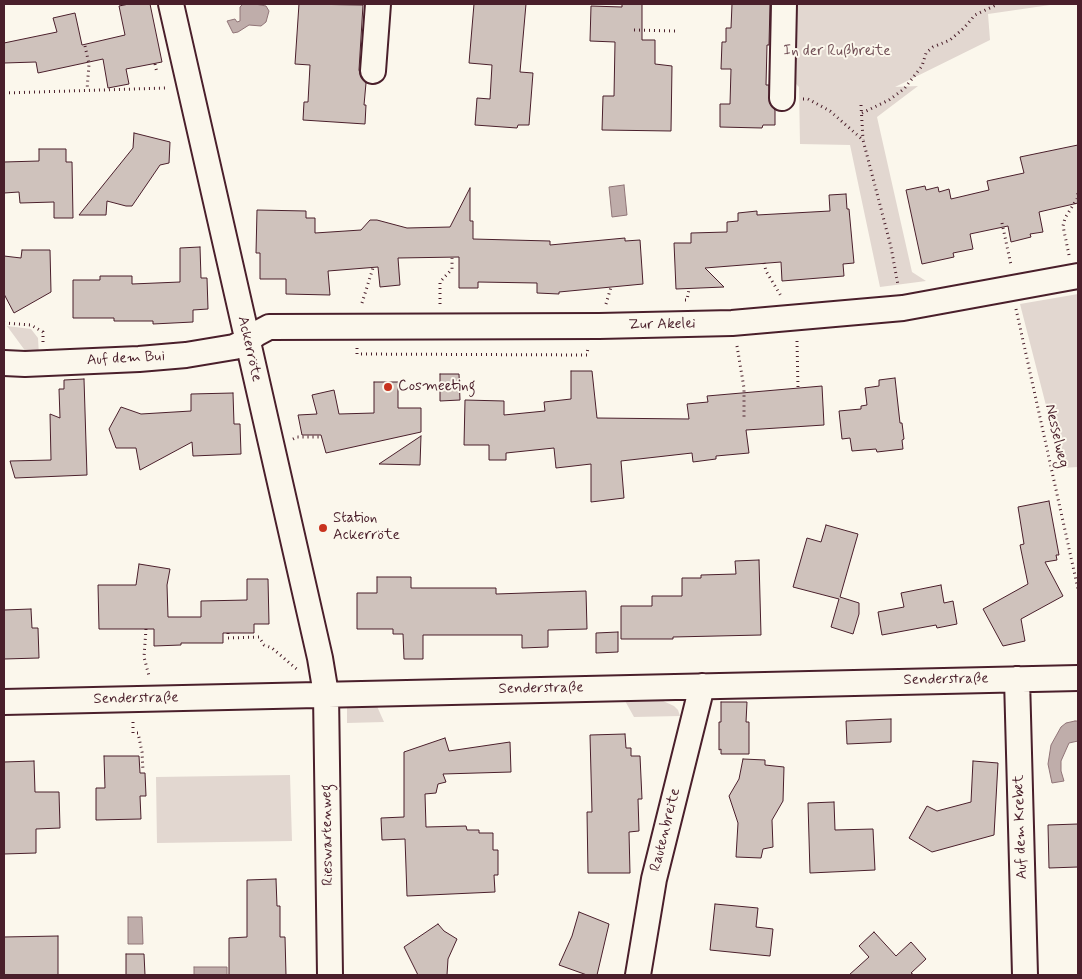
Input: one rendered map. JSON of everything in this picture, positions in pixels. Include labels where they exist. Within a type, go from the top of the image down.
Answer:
[{"type":"street","name":"Ackerröte","points":[[171,4],[320,658],[326,694]]},
{"type":"street","points":[[372,71],[378,4]]},
{"type":"street","points":[[782,98],[784,4]]},
{"type":"street","name":"Zur Akelei","points":[[247,341],[269,327],[441,328],[732,323],[903,308],[1076,277]]},
{"type":"street","name":"Auf dem Bui","points":[[4,363],[44,363],[176,356],[234,347],[247,341]]},
{"type":"street","name":"Senderstraße","points":[[4,702],[1078,678]]},
{"type":"street","name":"Auf dem Krebet","points":[[1017,679],[1025,975]]},
{"type":"street","name":"Rautenbreite","points":[[638,975],[654,879],[702,686]]},
{"type":"street","name":"Rieswartenweg","points":[[326,694],[330,975]]},
{"type":"path","points":[[862,113],[889,100],[904,89],[922,66],[926,53],[933,47],[950,40],[974,16],[998,4]]},
{"type":"path","points":[[634,30],[676,31]]},
{"type":"path","points":[[85,46],[89,64],[87,90]]},
{"type":"path","points":[[155,64],[157,73]]},
{"type":"path","points":[[4,93],[190,87]]},
{"type":"path","points":[[782,98],[808,99],[830,111],[863,140]]},
{"type":"path","points":[[861,105],[863,140],[891,246],[903,308]]},
{"type":"path","points":[[1076,277],[1063,226],[1077,199],[1078,192]]},
{"type":"path","name":"Nesselweg","points":[[1002,223],[1011,261],[1012,289],[1078,589]]},
{"type":"path","points":[[441,328],[440,282],[452,269],[452,258]]},
{"type":"path","points":[[764,263],[766,271],[780,293],[790,318],[798,388]]},
{"type":"path","points":[[374,268],[354,327],[357,354],[587,355],[590,326]]},
{"type":"path","points":[[4,322],[31,325],[43,332],[44,363]]},
{"type":"path","points":[[732,323],[744,388],[744,418]]},
{"type":"path","points":[[297,437],[322,437]]},
{"type":"path","points":[[143,771],[138,733],[133,733],[149,676],[144,657],[146,629]]},
{"type":"path","points":[[228,633],[228,638],[258,637],[264,645],[272,648],[300,671]]},
{"type":"green space","name":"In der Rußbreite","points":[[790,4],[1057,4],[988,14],[990,40],[895,87],[918,86],[877,117],[912,272],[926,281],[880,287],[850,145],[800,144],[799,87],[794,82]]},
{"type":"green space","points":[[1078,294],[1078,467],[1062,468],[1020,304]]},
{"type":"green space","points":[[7,326],[31,329],[38,338],[39,356],[29,356]]},
{"type":"green space","points":[[624,699],[661,700],[674,706],[680,716],[634,717]]},
{"type":"green space","points":[[376,704],[384,722],[347,723],[347,707],[351,705]]},
{"type":"green space","points":[[290,775],[292,841],[157,843],[156,777]]},
{"type":"shaded area","points":[[243,4],[266,6],[269,11],[266,22],[261,26],[249,25],[233,33],[227,21],[235,19],[237,22],[240,21],[240,7]]},
{"type":"shaded area","points":[[624,185],[627,215],[612,217],[609,187]]},
{"type":"shaded area","points":[[1078,721],[1078,741],[1069,743],[1061,761],[1064,781],[1052,783],[1048,764],[1051,745],[1061,727],[1066,723]]},
{"type":"shaded area","points":[[128,917],[142,917],[143,944],[128,944]]},
{"type":"shaded area","points":[[194,967],[227,967],[227,975],[194,975]]},
{"type":"building","points":[[150,4],[162,62],[126,69],[129,84],[108,88],[103,59],[38,73],[36,62],[4,63],[4,43],[57,32],[53,18],[75,13],[82,45],[125,35],[119,6]]},
{"type":"building","points":[[299,4],[363,5],[359,70],[361,77],[366,83],[365,124],[303,120],[304,102],[308,102],[310,65],[295,64]]},
{"type":"building","points":[[474,4],[526,4],[520,72],[533,73],[529,125],[518,125],[517,128],[475,125],[477,98],[490,99],[492,65],[469,63]]},
{"type":"building","points":[[622,4],[642,4],[642,40],[655,40],[655,64],[672,66],[671,131],[602,130],[603,96],[614,96],[615,42],[590,41],[591,6],[622,7]]},
{"type":"building","points":[[732,4],[770,4],[766,85],[769,85],[770,104],[775,110],[775,125],[763,125],[762,128],[720,127],[720,104],[730,104],[731,69],[721,69],[722,42],[726,42],[726,28],[731,28]]},
{"type":"building","points":[[134,133],[170,142],[169,163],[160,165],[132,206],[107,201],[106,215],[79,215],[133,148]]},
{"type":"building","points":[[1078,145],[1078,203],[1039,212],[1043,232],[1030,234],[1031,237],[1011,242],[1008,226],[970,234],[973,249],[953,253],[954,257],[922,264],[906,190],[925,186],[926,190],[938,187],[939,192],[949,189],[951,199],[989,190],[987,181],[1024,173],[1020,157]]},
{"type":"building","points":[[39,149],[66,149],[66,162],[72,162],[73,218],[54,218],[54,202],[20,203],[19,192],[4,193],[4,162],[39,161]]},
{"type":"building","points":[[470,188],[470,221],[473,221],[473,239],[550,241],[550,245],[625,238],[625,241],[640,240],[643,284],[559,292],[559,294],[537,293],[537,283],[478,282],[478,288],[459,288],[459,257],[398,258],[400,285],[380,287],[378,267],[328,271],[330,295],[286,294],[286,279],[260,279],[260,253],[256,253],[257,210],[306,211],[306,218],[315,218],[315,233],[361,230],[370,220],[407,228],[450,227]]},
{"type":"building","points":[[846,194],[854,263],[843,264],[844,276],[782,281],[781,262],[705,268],[724,287],[676,289],[674,243],[691,243],[691,233],[727,232],[727,222],[738,221],[738,213],[757,211],[757,215],[830,211],[829,195]]},
{"type":"building","points":[[200,247],[201,278],[207,278],[208,309],[193,310],[193,322],[153,324],[153,321],[114,321],[114,318],[73,318],[73,280],[100,280],[100,276],[132,276],[132,284],[180,282],[180,248]]},
{"type":"building","points":[[22,250],[50,250],[51,292],[14,313],[4,294],[4,256],[21,258]]},
{"type":"building","points":[[571,371],[592,371],[597,418],[689,419],[687,404],[708,402],[707,396],[822,386],[824,425],[746,430],[749,453],[716,456],[716,459],[693,462],[692,453],[621,461],[624,498],[591,502],[591,464],[556,468],[554,448],[506,453],[506,460],[489,460],[489,445],[464,445],[465,400],[504,401],[504,415],[545,411],[544,402],[571,399]]},
{"type":"building","points":[[440,374],[459,374],[460,400],[440,401]]},
{"type":"building","points":[[895,378],[900,423],[902,423],[904,439],[902,440],[903,449],[877,452],[876,449],[852,451],[850,438],[842,439],[839,411],[861,409],[861,406],[867,405],[865,388],[879,386],[879,380]]},
{"type":"building","points":[[84,379],[87,475],[15,478],[10,461],[51,460],[50,414],[60,418],[59,389],[64,389],[64,380]]},
{"type":"building","points":[[374,382],[398,382],[398,408],[421,408],[421,432],[326,453],[321,435],[302,435],[298,415],[317,414],[312,395],[334,390],[339,414],[374,413]]},
{"type":"building","points":[[233,393],[234,424],[240,424],[241,454],[193,456],[192,442],[140,470],[136,448],[116,448],[109,429],[121,407],[141,414],[191,411],[191,394]]},
{"type":"building","points":[[421,436],[420,465],[379,464]]},
{"type":"building","points":[[1049,501],[1059,555],[1056,555],[1057,560],[1045,562],[1063,596],[1021,619],[1025,641],[1003,646],[983,609],[1028,584],[1020,545],[1024,544],[1018,507]]},
{"type":"building","points":[[826,525],[858,534],[840,597],[859,603],[859,614],[853,634],[831,627],[839,599],[793,587],[807,538],[821,542]]},
{"type":"building","points":[[759,560],[761,635],[621,639],[621,606],[652,606],[652,596],[682,596],[682,578],[701,578],[701,575],[736,574],[735,561]]},
{"type":"building","points":[[139,564],[170,569],[167,585],[168,617],[201,617],[201,601],[247,600],[247,579],[268,579],[269,624],[254,624],[254,633],[223,633],[223,643],[181,643],[181,645],[154,646],[154,629],[99,629],[98,585],[136,585]]},
{"type":"building","points":[[377,577],[411,577],[411,588],[496,588],[496,594],[586,591],[587,629],[548,630],[548,647],[522,648],[522,635],[423,635],[423,659],[404,659],[403,634],[393,634],[393,629],[357,629],[357,593],[377,593]]},
{"type":"building","points":[[941,585],[944,603],[953,601],[957,624],[937,628],[936,625],[882,635],[878,612],[904,607],[901,593]]},
{"type":"building","points":[[31,609],[32,628],[38,628],[39,658],[4,659],[4,610]]},
{"type":"building","points":[[618,632],[618,652],[596,653],[596,633]]},
{"type":"building","points":[[721,702],[747,702],[746,722],[749,722],[749,754],[721,754],[721,749],[719,750],[719,722],[721,722]]},
{"type":"building","points":[[891,719],[891,742],[847,744],[846,721]]},
{"type":"building","points":[[625,734],[626,748],[631,748],[631,756],[640,756],[642,799],[638,799],[639,831],[629,832],[630,873],[588,873],[587,812],[592,812],[590,735]]},
{"type":"building","points":[[445,738],[449,751],[510,742],[511,772],[443,774],[446,782],[438,784],[436,793],[425,794],[426,827],[466,826],[467,830],[479,830],[479,833],[493,833],[493,850],[498,850],[498,875],[494,875],[495,892],[407,896],[405,839],[382,840],[381,818],[404,817],[404,752]]},
{"type":"building","points":[[104,756],[139,756],[140,773],[145,773],[146,796],[140,796],[141,819],[96,820],[96,788],[105,788]]},
{"type":"building","points":[[743,759],[765,760],[765,765],[784,767],[783,801],[772,820],[773,847],[763,849],[761,858],[736,857],[738,823],[729,796],[739,779]]},
{"type":"building","points":[[34,761],[35,792],[59,792],[60,828],[36,829],[36,853],[4,854],[4,762]]},
{"type":"building","points":[[973,761],[998,763],[994,835],[932,852],[909,838],[927,806],[937,811],[971,802]]},
{"type":"building","points":[[834,802],[835,830],[873,829],[875,870],[810,873],[808,803]]},
{"type":"building","points":[[1078,824],[1078,867],[1049,868],[1048,825]]},
{"type":"building","points":[[276,879],[277,906],[280,906],[280,937],[285,937],[286,975],[229,975],[229,938],[247,937],[247,880]]},
{"type":"building","points":[[715,904],[758,908],[756,927],[773,929],[770,956],[710,950]]},
{"type":"building","points":[[579,912],[609,924],[597,975],[587,975],[559,965],[572,936]]},
{"type":"building","points":[[438,924],[444,931],[457,939],[448,959],[447,975],[418,975],[404,947]]},
{"type":"building","points":[[874,932],[896,956],[911,942],[926,959],[911,973],[914,975],[849,975],[869,957],[859,946]]},
{"type":"building","points":[[58,936],[58,975],[4,975],[4,937]]},
{"type":"building","points":[[126,954],[144,954],[145,975],[126,975]]},
{"type":"place","name":"Cosmeeting","points":[[388,387]]},
{"type":"place","name":"Station Ackerröte","points":[[323,528]]}]
